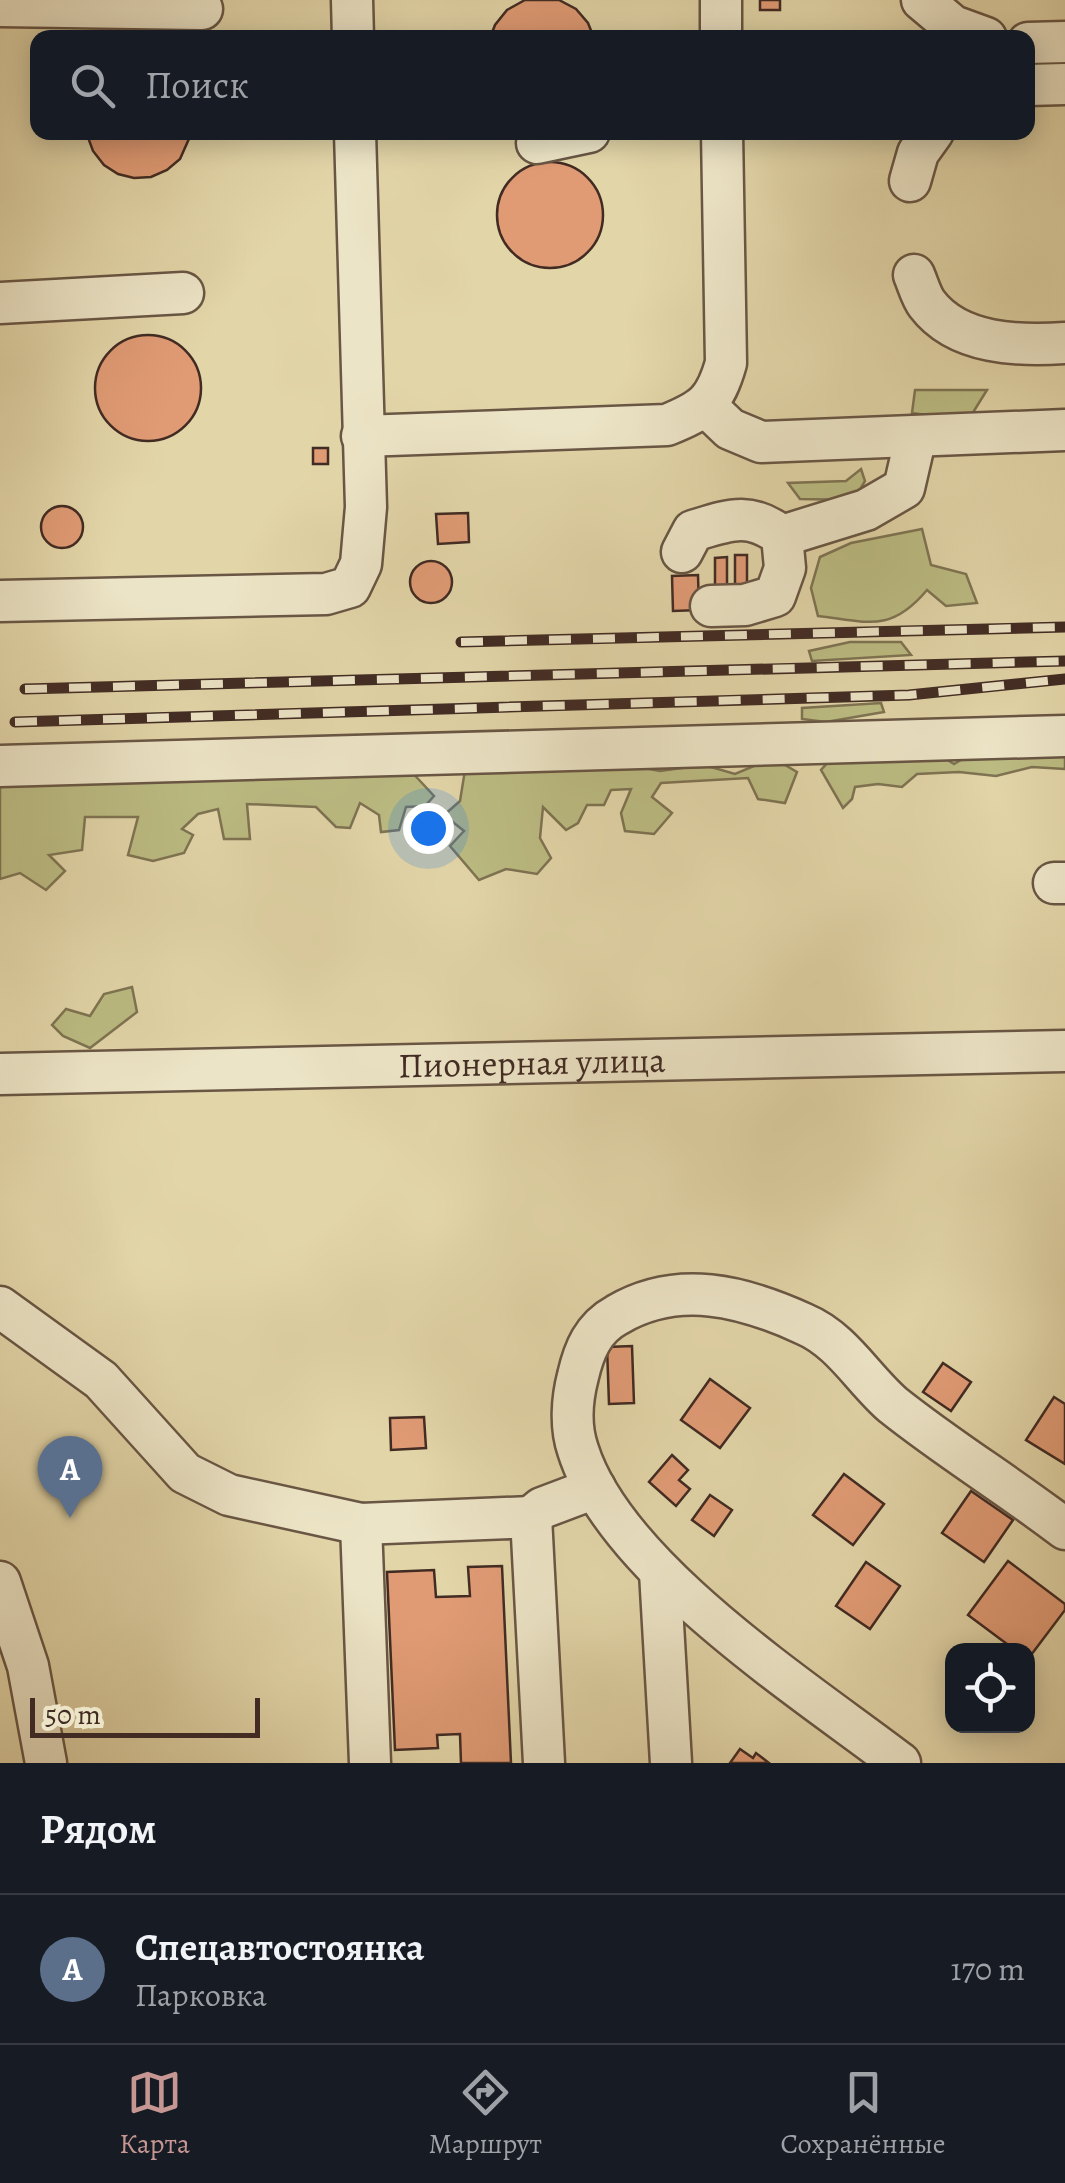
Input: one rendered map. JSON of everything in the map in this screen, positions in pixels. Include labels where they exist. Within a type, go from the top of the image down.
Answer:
[{"type":"street","points":[[352,0],[353,30]]},
{"type":"street","points":[[720,0],[721,30]]},
{"type":"street","points":[[922,0],[953,26],[964,30]]},
{"type":"street","points":[[0,6],[202,9]]},
{"type":"street","points":[[1035,43],[1065,42]]},
{"type":"street","points":[[1035,85],[1065,84]]},
{"type":"street","points":[[0,601],[326,594],[350,586],[362,564],[366,507],[355,140]]},
{"type":"street","points":[[537,143],[551,140]]},
{"type":"street","points":[[362,436],[667,425],[706,406],[718,390],[726,363],[722,140]]},
{"type":"street","points":[[910,181],[918,152],[927,140]]},
{"type":"street","points":[[914,275],[927,304],[954,328],[993,341],[1065,343]]},
{"type":"street","points":[[0,304],[183,293]]},
{"type":"street","points":[[706,406],[730,430],[761,442],[1065,430]]},
{"type":"street","points":[[782,536],[866,510],[904,488],[916,436]]},
{"type":"street","points":[[682,552],[692,531],[733,518],[764,522],[782,536],[785,568],[775,596],[745,606],[711,606]]},
{"type":"street","points":[[0,766],[1065,736]]},
{"type":"street","name":"Пионерная улица","points":[[0,1074],[1065,1051]]},
{"type":"street","points":[[900,1763],[704,1612],[660,1572],[595,1488],[577,1449],[572,1401],[584,1351],[602,1323],[632,1306],[662,1296],[696,1292],[765,1307],[810,1326],[834,1342],[909,1418],[1065,1529]]},
{"type":"street","points":[[0,1307],[101,1380],[185,1474],[229,1496],[362,1524],[531,1518],[542,1508],[595,1488]]},
{"type":"street","points":[[531,1518],[544,1763]]},
{"type":"street","points":[[362,1524],[370,1763]]},
{"type":"street","points":[[660,1572],[671,1763]]},
{"type":"street","points":[[0,1582],[9,1636],[39,1710],[46,1763]]},
{"type":"green space","points":[[915,390],[987,390],[972,414],[947,418],[912,413]]},
{"type":"green space","points":[[861,469],[865,481],[854,500],[800,499],[788,483],[846,481]]},
{"type":"green space","points":[[922,529],[931,565],[966,574],[977,603],[946,606],[927,590],[890,619],[865,622],[818,616],[811,588],[820,557],[851,543]]},
{"type":"green space","points":[[850,642],[901,642],[911,655],[812,661],[809,651]]},
{"type":"green space","points":[[881,703],[884,712],[826,722],[802,719],[802,708]]},
{"type":"green space","points":[[1065,747],[1065,769],[1032,767],[996,776],[959,772],[917,774],[902,787],[855,787],[852,799],[843,808],[821,770],[829,761],[938,754],[954,764],[971,754]]},
{"type":"green space","points":[[773,758],[797,772],[785,803],[758,799],[748,778],[661,783],[652,797],[672,813],[654,834],[625,831],[621,813],[631,789],[611,790],[604,805],[587,805],[578,823],[566,830],[543,807],[540,838],[551,858],[537,874],[506,869],[479,880],[450,846],[464,831],[444,815],[460,801],[465,770],[503,773],[521,764],[628,765],[660,771],[704,765],[735,774]]},
{"type":"green space","points":[[408,768],[434,796],[425,806],[406,807],[399,830],[381,832],[379,815],[360,803],[350,828],[336,827],[316,807],[247,804],[250,839],[224,839],[218,809],[198,814],[182,829],[193,835],[184,853],[153,861],[128,855],[138,817],[85,817],[82,850],[49,855],[65,871],[46,890],[20,873],[0,879],[0,783],[36,786],[71,780]]},
{"type":"green space","points":[[132,987],[137,1012],[90,1048],[63,1036],[52,1025],[66,1009],[90,1016],[104,994]]},
{"type":"building","points":[[525,0],[559,0],[576,9],[591,30],[493,30],[507,10]]},
{"type":"building","points":[[760,0],[780,0],[780,10],[760,10]]},
{"type":"building","points":[[89,140],[188,140],[180,159],[151,177],[118,174],[93,151]]},
{"type":"building","points":[[550,162],[570,166],[588,177],[599,195],[603,215],[599,235],[588,253],[570,264],[550,268],[530,264],[512,253],[501,235],[497,215],[501,195],[512,177],[530,166]]},
{"type":"building","points":[[148,335],[168,339],[186,350],[197,368],[201,388],[197,408],[186,426],[168,437],[148,441],[128,437],[110,426],[99,408],[95,388],[99,368],[110,350],[128,339]]},
{"type":"building","points":[[313,448],[328,448],[328,464],[313,464]]},
{"type":"building","points":[[62,506],[77,512],[83,527],[77,542],[62,548],[47,542],[41,527],[47,512]]},
{"type":"building","points":[[468,513],[469,542],[438,544],[436,514]]},
{"type":"building","points":[[735,555],[747,555],[747,586],[735,587]]},
{"type":"building","points":[[727,557],[727,589],[715,589],[715,558]]},
{"type":"building","points":[[431,561],[446,567],[452,582],[446,597],[431,603],[416,597],[410,582],[416,567]]},
{"type":"building","points":[[698,575],[699,610],[673,611],[672,576]]},
{"type":"building","points":[[632,1346],[634,1403],[609,1404],[607,1347]]},
{"type":"building","points":[[943,1363],[971,1382],[951,1411],[923,1392]]},
{"type":"building","points":[[710,1379],[750,1408],[720,1448],[681,1420]]},
{"type":"building","points":[[1054,1397],[1065,1404],[1065,1464],[1026,1440]]},
{"type":"building","points":[[424,1417],[426,1448],[391,1450],[390,1418]]},
{"type":"building","points":[[672,1455],[688,1470],[679,1480],[690,1489],[676,1506],[649,1482]]},
{"type":"building","points":[[844,1474],[884,1504],[853,1545],[813,1515]]},
{"type":"building","points":[[971,1491],[1013,1520],[984,1562],[942,1533]]},
{"type":"building","points":[[710,1495],[732,1510],[714,1536],[692,1520]]},
{"type":"building","points":[[1008,1561],[1065,1604],[1065,1610],[1035,1650],[1035,1643],[1006,1643],[968,1615]]},
{"type":"building","points":[[866,1562],[900,1586],[870,1629],[836,1606]]},
{"type":"building","points":[[502,1566],[511,1763],[461,1763],[460,1734],[437,1735],[438,1748],[395,1750],[387,1572],[434,1570],[436,1597],[470,1596],[468,1567]]},
{"type":"building","points":[[740,1749],[753,1758],[756,1753],[769,1763],[730,1763]]},
{"type":"railway","points":[[461,642],[1065,627]]},
{"type":"railway","points":[[25,689],[1065,661]]},
{"type":"railway","points":[[15,722],[909,695],[1065,679]]},
{"type":"place","name":"Спецавтостоянка","points":[[70,1518]]}]
